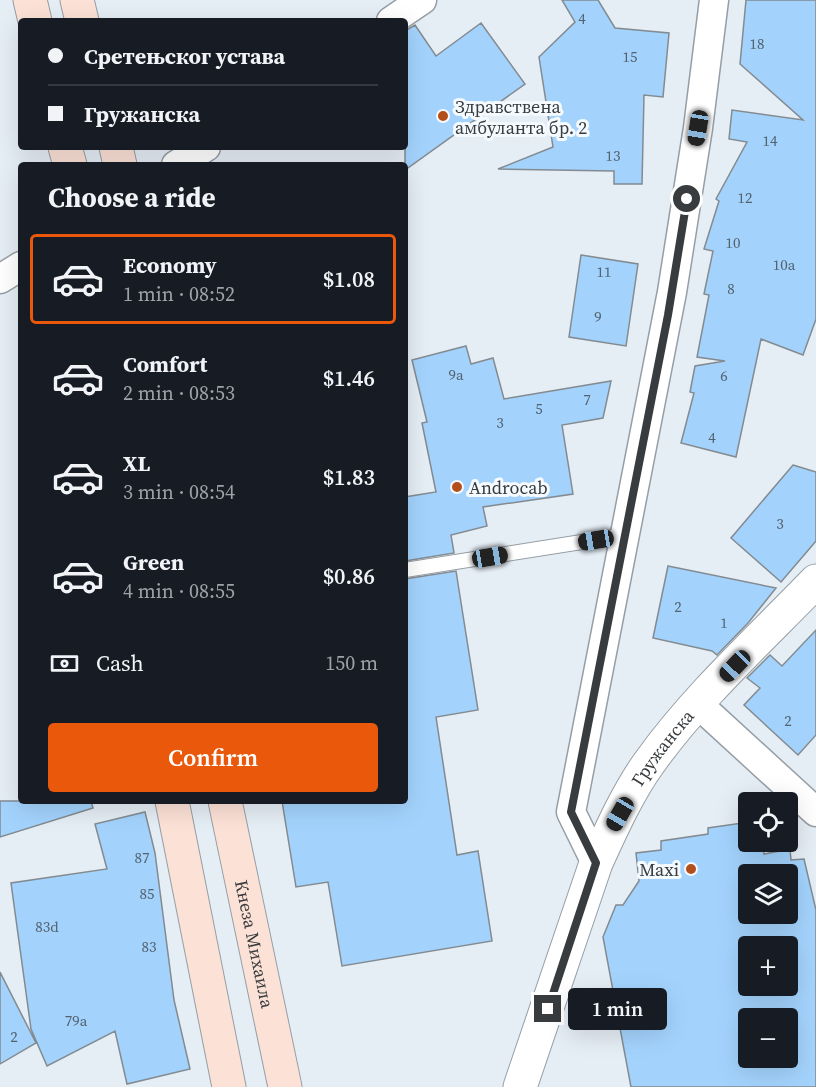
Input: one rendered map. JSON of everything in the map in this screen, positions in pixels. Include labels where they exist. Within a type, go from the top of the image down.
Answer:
[{"type":"main road","points":[[30,0],[34,18]]},
{"type":"main road","points":[[77,0],[81,18]]},
{"type":"main road","points":[[173,804],[229,1087]]},
{"type":"main road","name":"Кнеза Михаила","points":[[226,804],[285,1087]]},
{"type":"street","points":[[395,18],[422,0]]},
{"type":"street","points":[[596,863],[571,812],[672,292],[698,128],[714,0]]},
{"type":"street","points":[[181,162],[201,150]]},
{"type":"street","points":[[0,279],[18,268]]},
{"type":"street","name":"Гружанска","points":[[520,1087],[596,863],[610,832],[649,763],[698,704],[816,581]]},
{"type":"street","points":[[698,704],[816,812]]},
{"type":"lane","points":[[408,570],[626,535]]},
{"type":"building","points":[[562,0],[598,0],[615,28],[669,33],[663,97],[644,95],[642,184],[614,184],[614,171],[498,169],[553,147],[539,57],[575,22]]},
{"type":"building","points":[[746,0],[816,0],[816,319],[803,355],[761,339],[736,457],[681,443],[694,393],[690,392],[695,366],[725,361],[697,357],[709,295],[704,294],[713,251],[704,249],[719,201],[716,199],[747,142],[729,139],[732,110],[803,120],[740,64]]},
{"type":"building","name":"Здравствена амбуланта бр. 2","points":[[481,23],[525,84],[408,168],[408,162],[405,162],[405,150],[408,150],[408,29],[415,25],[436,56]]},
{"type":"building","points":[[581,255],[638,264],[626,346],[569,337]]},
{"type":"building","points":[[466,346],[471,364],[493,358],[504,399],[611,381],[603,418],[562,425],[573,494],[483,507],[487,526],[451,535],[454,553],[408,561],[408,497],[436,492],[422,423],[427,422],[412,360]]},
{"type":"building","points":[[793,465],[816,472],[816,541],[781,582],[731,538]]},
{"type":"building","points":[[668,566],[776,588],[748,623],[717,655],[712,651],[653,638]]},
{"type":"building","points":[[456,571],[478,710],[436,717],[457,855],[478,851],[492,941],[342,966],[328,882],[296,887],[282,804],[408,804],[408,579]]},
{"type":"building","points":[[816,630],[816,735],[798,755],[744,705],[760,688],[747,678],[770,655],[782,666]]},
{"type":"building","points":[[0,801],[18,801],[18,804],[92,804],[93,808],[0,837]]},
{"type":"building","points":[[145,812],[155,853],[174,1000],[190,1069],[127,1084],[115,1031],[47,1066],[31,1029],[11,883],[107,869],[95,824]]},
{"type":"building","points":[[738,824],[738,852],[764,852],[764,854],[790,852],[791,860],[804,859],[816,910],[816,1087],[631,1087],[603,937],[616,905],[623,905],[639,881],[636,853],[661,850],[661,841],[708,834],[708,828]]},
{"type":"building","points":[[0,972],[36,1043],[0,1064]]},
{"type":"place","name":"Здравствена амбуланта бр. 2","points":[[443,116]]},
{"type":"place","name":"Androcab","points":[[457,487]]},
{"type":"place","name":"Maxi","points":[[691,869]]},
{"type":"route","points":[[548,1009],[596,863],[571,812],[668,315],[687,199]]}]
